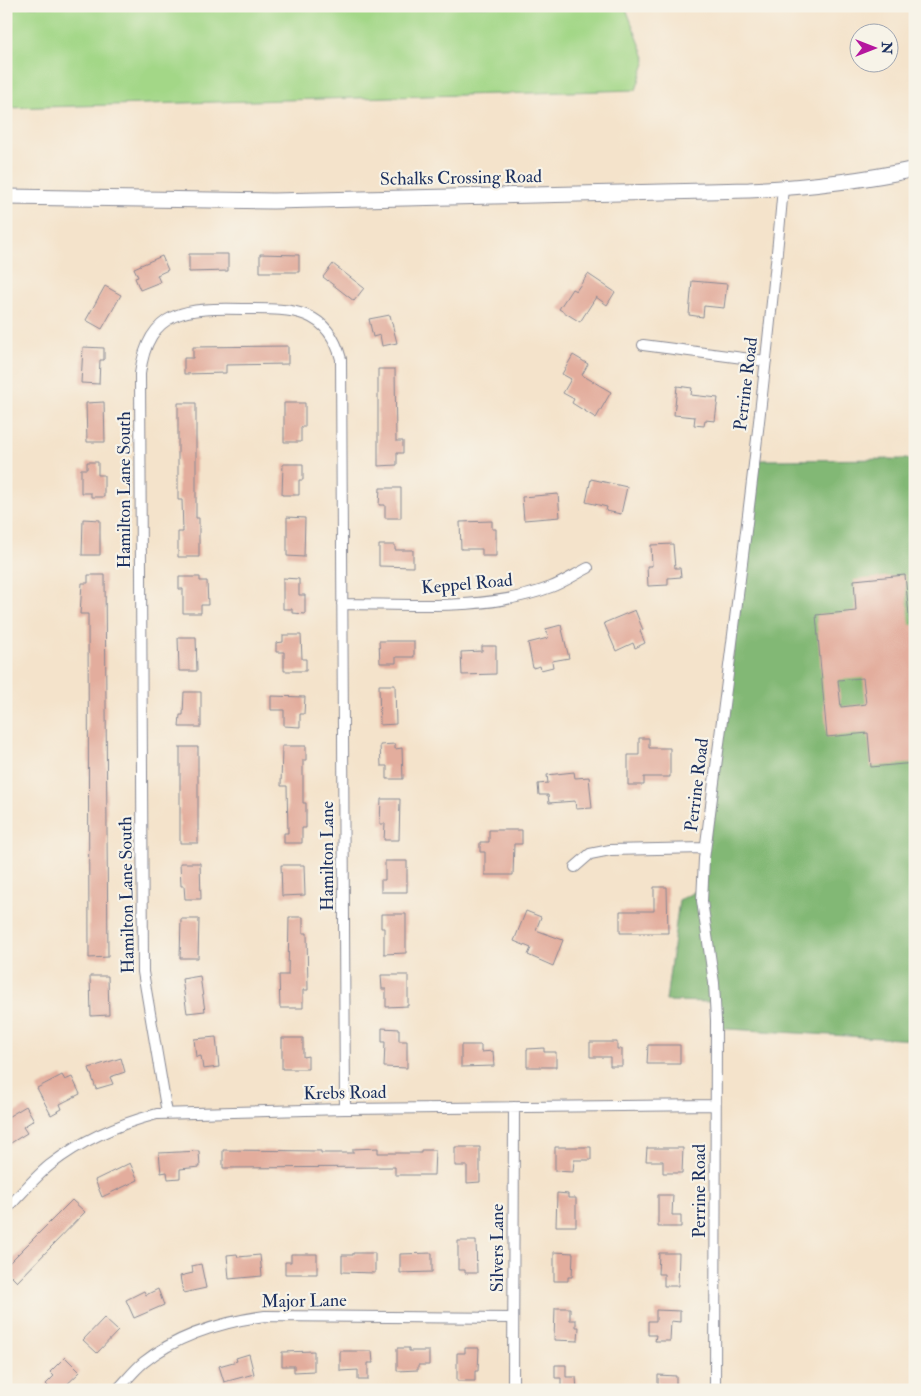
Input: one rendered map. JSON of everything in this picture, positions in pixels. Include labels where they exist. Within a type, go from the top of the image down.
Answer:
[{"type":"street","name":"Schalks Crossing Road","points":[[6,198],[273,201],[783,188],[875,178],[915,169]]},
{"type":"street","name":"Perrine Road","points":[[715,1390],[714,983],[702,901],[705,848],[779,251],[783,188]]},
{"type":"street","name":"Hamilton Lane South","points":[[166,1113],[143,972],[140,374],[142,353],[149,337],[174,316],[200,308],[286,309],[317,320],[338,347],[342,371],[342,604]]},
{"type":"street","points":[[643,345],[766,361]]},
{"type":"street","name":"Keppel Road","points":[[342,604],[433,605],[482,602],[523,595],[552,587],[588,568]]},
{"type":"street","name":"Hamilton Lane","points":[[342,604],[345,1109]]},
{"type":"street","points":[[575,867],[590,854],[610,850],[705,848]]},
{"type":"street","name":"Krebs Road","points":[[6,1210],[48,1166],[72,1150],[127,1122],[166,1113],[715,1105]]},
{"type":"street","name":"Silvers Lane","points":[[513,1390],[514,1107]]},
{"type":"street","name":"Major Lane","points":[[117,1390],[143,1363],[175,1340],[233,1320],[266,1316],[513,1318]]},
{"type":"green space","points":[[6,6],[625,6],[646,60],[636,90],[6,108]]},
{"type":"green space","points":[[915,459],[915,1040],[712,1028],[711,1002],[666,1001],[679,900],[702,888],[759,460]]},
{"type":"building","points":[[189,254],[228,254],[228,271],[189,272]]},
{"type":"building","points":[[260,254],[299,255],[299,272],[260,272]]},
{"type":"building","points":[[162,256],[168,270],[157,275],[160,282],[140,290],[135,278],[138,277],[134,268]]},
{"type":"building","points":[[333,264],[364,288],[354,301],[323,277]]},
{"type":"building","points":[[588,274],[615,292],[607,305],[596,297],[580,322],[559,309],[572,289],[576,291]]},
{"type":"building","points":[[692,281],[727,284],[724,308],[704,306],[703,317],[689,315]]},
{"type":"building","points":[[105,286],[121,295],[102,329],[86,320]]},
{"type":"building","points":[[390,315],[397,343],[382,346],[380,335],[373,337],[369,319]]},
{"type":"building","points":[[288,346],[288,364],[226,365],[226,373],[184,374],[184,358],[193,358],[193,347]]},
{"type":"building","points":[[83,347],[104,348],[104,360],[100,360],[99,384],[81,383]]},
{"type":"building","points":[[573,355],[588,364],[582,375],[611,392],[596,418],[572,403],[574,399],[563,393],[571,379],[562,374]]},
{"type":"building","points":[[378,369],[395,369],[396,441],[403,441],[403,453],[397,453],[397,465],[378,466]]},
{"type":"building","points":[[677,386],[692,388],[691,395],[718,398],[715,421],[705,420],[704,426],[694,425],[695,417],[674,415]]},
{"type":"building","points":[[104,402],[105,442],[87,442],[86,403]]},
{"type":"building","points":[[178,403],[196,403],[196,518],[199,518],[199,557],[178,557],[178,532],[183,532],[182,500],[178,500]]},
{"type":"building","points":[[284,403],[305,403],[305,427],[301,427],[301,442],[284,442]]},
{"type":"building","points":[[87,462],[98,462],[98,475],[104,475],[104,497],[91,497],[91,493],[81,493],[81,469],[87,469]]},
{"type":"building","points":[[283,464],[303,464],[303,480],[299,480],[299,495],[282,495]]},
{"type":"building","points":[[591,479],[627,487],[621,514],[606,511],[607,507],[586,502]]},
{"type":"building","points":[[380,488],[401,488],[401,518],[385,518],[385,505],[379,505]]},
{"type":"building","points":[[558,494],[560,517],[524,520],[522,497]]},
{"type":"building","points":[[287,517],[305,518],[304,557],[287,556]]},
{"type":"building","points":[[83,519],[100,520],[100,555],[82,555]]},
{"type":"building","points":[[492,521],[492,529],[496,529],[496,556],[482,556],[482,549],[461,549],[460,522]]},
{"type":"building","points":[[673,544],[675,568],[680,568],[681,577],[668,578],[668,585],[648,586],[647,566],[652,566],[651,545]]},
{"type":"building","points":[[379,545],[395,545],[395,550],[413,550],[413,567],[379,566]]},
{"type":"building","points":[[88,575],[105,575],[108,957],[89,958],[88,614],[80,614],[82,583],[88,583]]},
{"type":"building","points":[[905,575],[910,625],[915,625],[915,763],[871,767],[868,733],[827,737],[816,615],[856,611],[854,580]],"holes":[[[863,678],[866,704],[841,707],[838,680]]]},
{"type":"building","points":[[179,577],[200,577],[200,581],[207,581],[208,605],[201,605],[201,613],[183,613],[183,589],[179,589]]},
{"type":"building","points":[[283,578],[299,579],[299,595],[305,595],[305,614],[292,613],[292,609],[283,609]]},
{"type":"building","points":[[635,610],[643,630],[640,631],[645,643],[635,648],[633,643],[616,651],[604,623]]},
{"type":"building","points":[[561,625],[569,658],[552,661],[553,667],[541,670],[540,666],[533,668],[528,643],[548,638],[546,629]]},
{"type":"building","points":[[283,635],[301,635],[302,659],[306,659],[306,671],[284,671],[284,652],[276,652],[276,643],[283,642]]},
{"type":"building","points":[[178,637],[196,637],[197,671],[179,671]]},
{"type":"building","points":[[379,641],[414,641],[414,657],[396,657],[396,663],[380,663]]},
{"type":"building","points":[[482,646],[496,646],[496,674],[462,675],[461,652],[482,651]]},
{"type":"building","points":[[379,685],[395,685],[396,724],[380,725]]},
{"type":"building","points":[[184,692],[201,692],[201,727],[179,727],[180,715],[183,715]]},
{"type":"building","points":[[271,696],[305,697],[304,714],[300,714],[300,727],[284,726],[284,710],[271,710]]},
{"type":"building","points":[[639,738],[649,738],[649,748],[670,748],[670,777],[644,777],[644,785],[628,785],[628,755],[639,755]]},
{"type":"building","points":[[395,744],[395,749],[402,748],[403,779],[387,779],[387,766],[381,766],[380,745]]},
{"type":"building","points":[[282,746],[306,746],[306,760],[303,760],[303,803],[306,803],[306,828],[302,828],[302,843],[284,843],[284,833],[288,833],[287,786],[281,786]]},
{"type":"building","points":[[180,747],[198,747],[198,843],[180,843]]},
{"type":"building","points":[[574,772],[575,778],[589,777],[592,808],[576,809],[575,801],[549,803],[548,795],[539,795],[538,784],[548,783],[547,775]]},
{"type":"building","points":[[381,799],[400,799],[399,840],[384,840],[385,824],[380,824]]},
{"type":"building","points":[[489,830],[522,830],[522,844],[514,844],[513,875],[485,875],[485,852],[480,852],[480,842],[489,842]]},
{"type":"building","points":[[385,861],[407,861],[407,892],[381,892],[381,880],[385,880]]},
{"type":"building","points":[[180,863],[200,863],[201,899],[185,899],[184,886],[181,886]]},
{"type":"building","points":[[281,865],[304,865],[305,895],[282,896]]},
{"type":"building","points":[[654,887],[667,887],[668,933],[620,933],[620,911],[654,911]]},
{"type":"building","points":[[526,911],[541,917],[536,930],[563,940],[553,966],[528,955],[531,948],[514,941]]},
{"type":"building","points":[[381,914],[406,914],[406,953],[384,954],[384,928],[381,928]]},
{"type":"building","points":[[289,917],[303,917],[303,933],[307,933],[308,990],[303,990],[303,1008],[280,1008],[279,975],[288,975]]},
{"type":"building","points":[[181,919],[199,919],[198,958],[180,958]]},
{"type":"building","points":[[381,975],[408,975],[408,1006],[386,1007],[386,989],[382,989]]},
{"type":"building","points":[[90,976],[108,976],[109,1015],[91,1016]]},
{"type":"building","points":[[200,976],[205,1011],[187,1013],[182,979]]},
{"type":"building","points":[[382,1028],[399,1029],[399,1041],[407,1041],[407,1068],[384,1067],[385,1042],[382,1042]]},
{"type":"building","points":[[216,1037],[219,1067],[203,1069],[201,1056],[196,1057],[194,1039]]},
{"type":"building","points":[[282,1038],[303,1038],[303,1057],[308,1056],[308,1069],[282,1069]]},
{"type":"building","points":[[590,1042],[617,1042],[617,1049],[622,1049],[622,1066],[610,1066],[610,1057],[590,1057]]},
{"type":"building","points":[[461,1045],[481,1045],[481,1052],[493,1051],[494,1066],[461,1067]]},
{"type":"building","points":[[648,1045],[680,1045],[680,1064],[647,1064]]},
{"type":"building","points":[[544,1048],[544,1052],[556,1052],[556,1067],[527,1067],[527,1049]]},
{"type":"building","points":[[121,1058],[125,1072],[110,1077],[113,1084],[96,1089],[89,1068]]},
{"type":"building","points":[[62,1075],[65,1080],[72,1077],[80,1094],[60,1104],[62,1109],[51,1115],[37,1088]]},
{"type":"building","points":[[26,1106],[34,1120],[23,1127],[27,1133],[6,1146],[6,1118]]},
{"type":"building","points":[[455,1147],[480,1147],[480,1182],[467,1183],[467,1166],[455,1166]]},
{"type":"building","points":[[555,1147],[591,1147],[591,1160],[574,1160],[573,1172],[555,1171]]},
{"type":"building","points":[[378,1148],[378,1153],[421,1153],[421,1150],[435,1150],[434,1175],[395,1175],[395,1167],[223,1168],[223,1150],[353,1153],[353,1149]]},
{"type":"building","points":[[647,1148],[683,1148],[682,1173],[663,1173],[663,1161],[646,1161]]},
{"type":"building","points":[[199,1151],[200,1167],[180,1169],[180,1178],[168,1179],[167,1172],[161,1173],[159,1153]]},
{"type":"building","points":[[130,1163],[138,1180],[102,1197],[95,1180]]},
{"type":"building","points":[[557,1193],[568,1194],[568,1198],[576,1198],[576,1226],[556,1226]]},
{"type":"building","points":[[658,1195],[673,1195],[672,1215],[681,1215],[681,1227],[658,1227]]},
{"type":"building","points":[[72,1200],[85,1212],[17,1282],[6,1271],[6,1266]]},
{"type":"building","points":[[458,1241],[476,1241],[477,1273],[465,1273],[465,1270],[458,1270]]},
{"type":"building","points":[[554,1252],[573,1253],[572,1277],[568,1277],[568,1281],[554,1281]]},
{"type":"building","points":[[353,1253],[375,1253],[375,1273],[342,1272],[342,1255],[353,1255]]},
{"type":"building","points":[[432,1253],[432,1272],[400,1273],[400,1254]]},
{"type":"building","points":[[659,1253],[679,1253],[678,1286],[664,1286],[664,1274],[658,1274]]},
{"type":"building","points":[[237,1254],[238,1257],[260,1255],[262,1276],[229,1279],[227,1255]]},
{"type":"building","points":[[291,1254],[317,1254],[317,1274],[285,1274],[285,1262],[291,1262]]},
{"type":"building","points":[[201,1264],[206,1288],[183,1293],[180,1276],[193,1273],[192,1266]]},
{"type":"building","points":[[158,1289],[164,1305],[134,1318],[126,1300],[144,1291],[146,1295]]},
{"type":"building","points":[[555,1308],[570,1308],[570,1320],[576,1320],[576,1327],[579,1327],[578,1341],[554,1340]]},
{"type":"building","points":[[656,1310],[680,1311],[680,1322],[671,1321],[670,1341],[655,1341],[656,1335],[648,1335],[648,1321],[656,1321]]},
{"type":"building","points":[[104,1318],[118,1331],[97,1353],[83,1340]]},
{"type":"building","points":[[397,1348],[409,1348],[409,1351],[429,1351],[429,1365],[418,1365],[418,1370],[397,1371]]},
{"type":"building","points":[[465,1348],[479,1348],[478,1371],[475,1371],[475,1381],[457,1381],[457,1353],[465,1353]]},
{"type":"building","points":[[314,1351],[314,1371],[294,1372],[294,1366],[282,1366],[282,1352]]},
{"type":"building","points":[[340,1351],[372,1351],[373,1363],[368,1363],[368,1380],[358,1380],[358,1370],[340,1371]]},
{"type":"building","points":[[249,1354],[254,1374],[224,1382],[219,1366],[237,1361],[236,1358]]},
{"type":"building","points":[[65,1357],[80,1372],[61,1390],[52,1390],[46,1384],[54,1376],[50,1372]]},
{"type":"building","points":[[555,1365],[566,1365],[566,1377],[576,1377],[577,1390],[561,1390],[561,1378],[555,1378]]},
{"type":"building","points":[[658,1375],[676,1376],[676,1390],[658,1390]]}]
